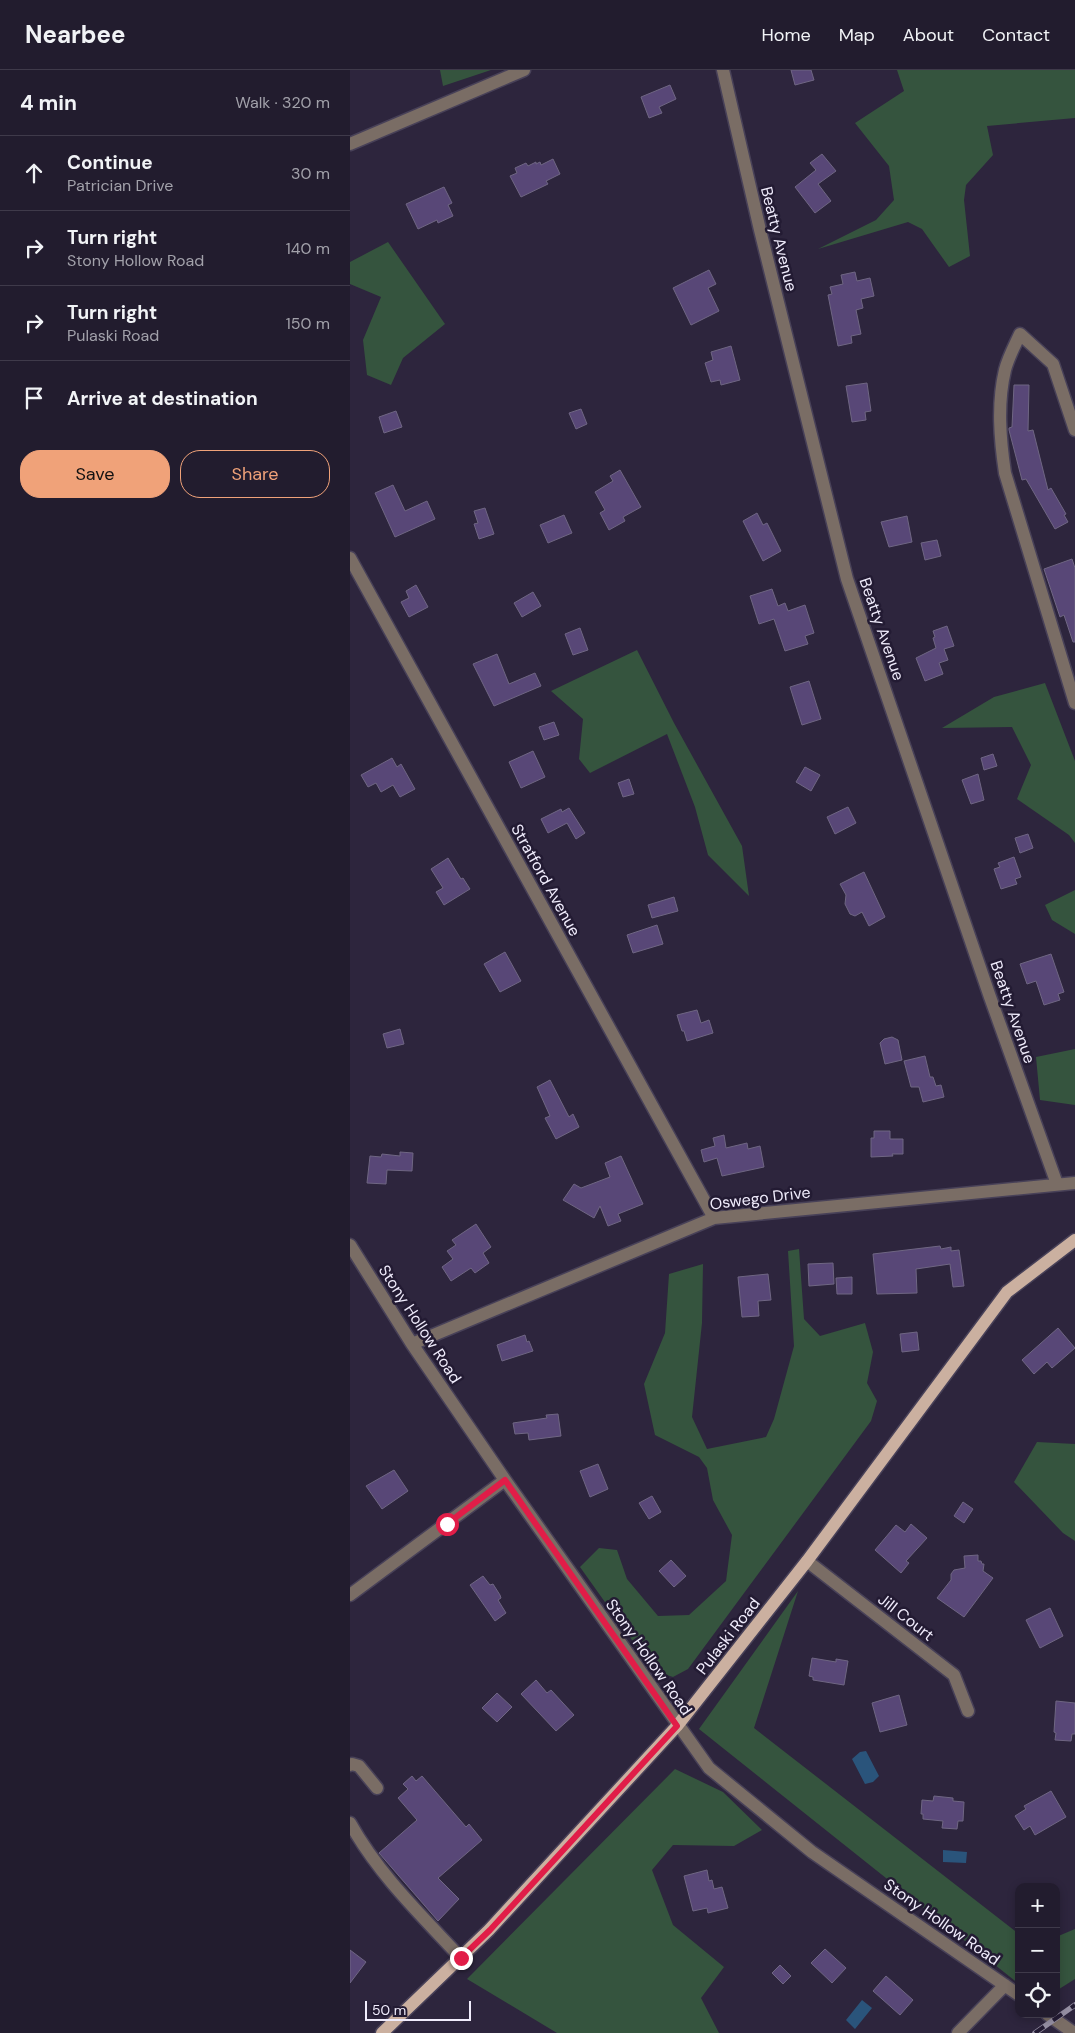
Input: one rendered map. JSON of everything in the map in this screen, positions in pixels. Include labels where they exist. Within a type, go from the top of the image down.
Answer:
[{"type":"main road","name":"Pulaski Road","points":[[382,2033],[490,1930],[677,1726],[807,1561],[1008,1292],[1075,1240]]},
{"type":"street","points":[[350,144],[524,70]]},
{"type":"street","name":"Beatty Avenue","points":[[723,70],[760,230],[847,579],[990,997],[1057,1184]]},
{"type":"street","points":[[1075,430],[1053,364],[1020,334],[1006,368],[1000,400],[1000,439],[1006,473],[1075,703]]},
{"type":"street","name":"Stratford Avenue","points":[[350,558],[714,1218]]},
{"type":"street","name":"Oswego Drive","points":[[412,1344],[714,1218],[1075,1183]]},
{"type":"street","name":"Stony Hollow Road","points":[[350,1245],[412,1344],[505,1480],[677,1726],[709,1768],[812,1852],[1015,1992]]},
{"type":"street","points":[[350,1595],[505,1480]]},
{"type":"street","name":"Jill Court","points":[[807,1561],[954,1675],[968,1711]]},
{"type":"street","points":[[350,1765],[359,1766],[377,1788]]},
{"type":"street","points":[[350,1823],[363,1846],[384,1875],[461,1958]]},
{"type":"street","points":[[958,2033],[1005,1985]]},
{"type":"street","points":[[1052,2018],[1074,2033]]},
{"type":"green space","points":[[440,70],[491,70],[443,86]]},
{"type":"green space","points":[[897,70],[1075,70],[1075,118],[987,126],[993,155],[966,185],[964,200],[970,256],[949,267],[922,229],[908,222],[818,249],[876,220],[894,200],[889,166],[855,123],[904,91]]},
{"type":"green space","points":[[388,242],[445,324],[403,358],[391,385],[367,375],[363,340],[381,297],[350,284],[350,262]]},
{"type":"green space","points":[[637,650],[674,723],[742,846],[749,896],[708,855],[695,807],[667,734],[590,773],[579,759],[583,719],[551,691]]},
{"type":"green space","points":[[1045,683],[1075,761],[1075,843],[1069,835],[1017,799],[1031,765],[1012,727],[942,728],[994,697]]},
{"type":"green space","points":[[1075,890],[1075,934],[1052,920],[1045,905]]},
{"type":"green space","points":[[1075,1049],[1075,1105],[1040,1100],[1036,1057]]},
{"type":"green space","points":[[799,1249],[804,1319],[820,1336],[865,1323],[873,1352],[867,1383],[877,1401],[871,1421],[688,1669],[673,1677],[654,1671],[580,1567],[599,1548],[617,1550],[627,1579],[658,1616],[689,1615],[726,1581],[732,1535],[713,1500],[707,1468],[699,1457],[655,1435],[644,1384],[665,1333],[669,1274],[703,1264],[702,1323],[692,1417],[707,1449],[766,1437],[774,1419],[794,1346],[788,1251]]},
{"type":"green space","points":[[1037,1442],[1075,1444],[1075,1541],[1063,1533],[1014,1482]]},
{"type":"green space","points":[[798,1591],[754,1728],[1015,1931],[1015,1981],[699,1729]]},
{"type":"green space","points":[[675,1769],[723,1792],[762,1830],[734,1846],[673,1845],[652,1870],[673,1925],[724,1967],[701,1998],[719,2033],[557,2033],[467,1979]]},
{"type":"green space","points":[[1075,1929],[1075,1979],[1060,1988],[1060,1973],[1060,1935]]},
{"type":"water","points":[[866,1751],[879,1776],[873,1782],[865,1784],[852,1759],[860,1752]]},
{"type":"water","points":[[943,1850],[967,1852],[966,1863],[943,1862]]},
{"type":"water","points":[[862,2000],[872,2008],[855,2029],[846,2020]]},
{"type":"building","points":[[791,70],[811,70],[814,80],[795,85]]},
{"type":"building","points":[[670,85],[676,99],[659,107],[662,113],[649,118],[641,97]]},
{"type":"building","points":[[822,154],[836,171],[818,184],[831,201],[815,213],[795,187],[816,170],[810,163]]},
{"type":"building","points":[[553,159],[560,174],[546,181],[548,184],[521,197],[510,176],[517,173],[515,168],[526,163],[528,166],[540,162],[541,165]]},
{"type":"building","points":[[444,187],[452,203],[448,205],[453,216],[438,223],[437,220],[418,229],[406,204]]},
{"type":"building","points":[[709,270],[716,284],[708,288],[719,311],[691,325],[673,288]]},
{"type":"building","points":[[855,272],[857,281],[870,278],[874,296],[861,299],[863,308],[856,310],[861,334],[851,336],[852,343],[838,346],[828,295],[832,294],[830,287],[843,284],[841,275]]},
{"type":"building","points":[[731,346],[740,380],[721,385],[720,380],[711,382],[705,363],[713,360],[711,352]]},
{"type":"building","points":[[867,383],[871,411],[865,412],[866,420],[852,422],[846,386]]},
{"type":"building","points":[[1014,385],[1029,385],[1028,431],[1033,430],[1048,490],[1051,488],[1066,514],[1064,515],[1068,522],[1055,529],[1026,479],[1022,480],[1009,430],[1012,427]]},
{"type":"building","points":[[581,409],[587,424],[576,429],[569,413]]},
{"type":"building","points":[[396,411],[402,427],[384,433],[379,417]]},
{"type":"building","points":[[620,470],[641,507],[623,517],[625,521],[609,530],[600,513],[605,510],[595,492],[613,481],[610,476]]},
{"type":"building","points":[[393,485],[405,511],[427,501],[435,519],[395,537],[375,493]]},
{"type":"building","points":[[485,508],[494,534],[479,539],[474,524],[478,523],[474,511]]},
{"type":"building","points":[[757,513],[763,525],[767,523],[781,551],[763,561],[743,521]]},
{"type":"building","points":[[564,515],[572,533],[548,543],[540,525]]},
{"type":"building","points":[[907,516],[912,542],[889,547],[881,522]]},
{"type":"building","points":[[937,540],[941,556],[925,560],[921,543]]},
{"type":"building","points":[[1072,559],[1075,568],[1075,642],[1073,642],[1064,615],[1060,617],[1044,569]]},
{"type":"building","points":[[416,585],[428,607],[409,617],[401,602],[409,598],[406,591]]},
{"type":"building","points":[[772,589],[778,606],[785,603],[788,611],[805,605],[814,633],[805,636],[808,644],[785,651],[774,619],[759,624],[750,596]]},
{"type":"building","points":[[533,592],[541,606],[522,617],[514,603]]},
{"type":"building","points":[[947,626],[954,646],[944,649],[948,660],[939,663],[943,674],[925,681],[916,658],[936,648],[933,631]]},
{"type":"building","points":[[580,628],[588,650],[573,655],[565,634]]},
{"type":"building","points":[[497,654],[509,684],[535,673],[541,686],[494,706],[473,664]]},
{"type":"building","points":[[809,681],[821,719],[802,725],[790,687]]},
{"type":"building","points":[[554,722],[559,735],[544,740],[539,727]]},
{"type":"building","points":[[533,751],[545,777],[521,788],[509,762]]},
{"type":"building","points":[[993,754],[997,766],[984,770],[981,758]]},
{"type":"building","points":[[392,758],[397,767],[401,764],[415,789],[400,797],[393,785],[381,792],[376,783],[368,787],[361,775]]},
{"type":"building","points":[[805,767],[820,775],[811,791],[796,782]]},
{"type":"building","points":[[978,774],[984,800],[971,804],[962,780]]},
{"type":"building","points":[[629,779],[634,794],[623,797],[618,783]]},
{"type":"building","points":[[848,807],[856,823],[835,834],[827,817]]},
{"type":"building","points":[[569,808],[585,833],[576,839],[567,823],[548,833],[541,819],[561,809],[562,812]]},
{"type":"building","points":[[1028,834],[1033,848],[1020,853],[1015,838]]},
{"type":"building","points":[[1014,857],[1021,877],[1015,879],[1017,884],[1001,889],[994,869],[1000,867],[998,863]]},
{"type":"building","points":[[448,858],[461,879],[463,878],[470,889],[444,905],[436,892],[443,888],[431,869]]},
{"type":"building","points":[[864,872],[885,917],[869,926],[862,912],[855,916],[850,914],[845,904],[846,895],[840,884]]},
{"type":"building","points":[[674,897],[678,911],[652,918],[648,905]]},
{"type":"building","points":[[657,925],[663,944],[633,953],[627,935]]},
{"type":"building","points":[[505,952],[521,981],[500,992],[484,964]]},
{"type":"building","points":[[1051,954],[1064,992],[1058,994],[1060,1000],[1044,1005],[1036,981],[1027,984],[1020,964]]},
{"type":"building","points":[[697,1010],[701,1023],[709,1020],[713,1033],[687,1041],[677,1015]]},
{"type":"building","points":[[400,1029],[404,1044],[387,1048],[383,1034]]},
{"type":"building","points":[[892,1037],[898,1040],[902,1060],[885,1064],[880,1043],[884,1039]]},
{"type":"building","points":[[925,1056],[930,1077],[933,1077],[936,1086],[941,1085],[944,1097],[923,1102],[919,1087],[911,1087],[904,1061]]},
{"type":"building","points":[[550,1080],[569,1117],[573,1114],[579,1127],[556,1139],[545,1118],[550,1116],[537,1087]]},
{"type":"building","points":[[874,1131],[890,1131],[890,1139],[903,1139],[903,1154],[871,1157],[871,1138],[874,1138]]},
{"type":"building","points":[[724,1135],[726,1148],[747,1143],[748,1149],[760,1146],[764,1167],[722,1176],[717,1158],[704,1162],[701,1150],[715,1146],[713,1138]]},
{"type":"building","points":[[400,1152],[413,1153],[412,1171],[387,1170],[386,1184],[367,1183],[370,1156],[381,1157],[382,1154],[400,1156]]},
{"type":"building","points":[[621,1156],[643,1204],[618,1214],[621,1221],[608,1226],[600,1206],[594,1218],[563,1200],[574,1184],[581,1188],[610,1177],[605,1163]]},
{"type":"building","points":[[476,1224],[491,1247],[483,1253],[489,1263],[475,1273],[471,1268],[451,1281],[442,1267],[453,1259],[447,1251],[456,1245],[452,1240]]},
{"type":"building","points":[[940,1246],[941,1249],[951,1247],[951,1251],[959,1250],[964,1286],[953,1287],[950,1264],[916,1269],[917,1293],[877,1294],[873,1254]]},
{"type":"building","points":[[833,1263],[834,1284],[809,1286],[808,1264]]},
{"type":"building","points":[[768,1274],[771,1300],[758,1301],[759,1316],[742,1317],[738,1277]]},
{"type":"building","points":[[852,1277],[852,1294],[837,1294],[836,1278]]},
{"type":"building","points":[[1058,1328],[1075,1348],[1052,1368],[1047,1362],[1034,1374],[1022,1360]]},
{"type":"building","points":[[917,1332],[919,1350],[902,1352],[900,1334]]},
{"type":"building","points":[[525,1335],[533,1351],[502,1361],[497,1345]]},
{"type":"building","points":[[558,1414],[561,1436],[529,1440],[528,1433],[515,1434],[513,1423],[547,1418],[546,1415]]},
{"type":"building","points":[[598,1464],[608,1489],[590,1497],[580,1471]]},
{"type":"building","points":[[394,1470],[408,1491],[382,1509],[366,1486]]},
{"type":"building","points":[[652,1496],[661,1512],[649,1519],[639,1503]]},
{"type":"building","points":[[963,1502],[973,1509],[964,1523],[954,1516]]},
{"type":"building","points":[[911,1524],[927,1538],[906,1561],[909,1563],[901,1573],[875,1550],[896,1525],[905,1532]]},
{"type":"building","points":[[978,1555],[978,1561],[984,1564],[983,1571],[993,1578],[964,1617],[937,1598],[951,1580],[951,1574],[954,1570],[965,1568],[964,1556]]},
{"type":"building","points":[[671,1560],[686,1576],[674,1587],[659,1571]]},
{"type":"building","points":[[483,1576],[490,1585],[493,1584],[500,1595],[501,1598],[498,1600],[506,1613],[495,1621],[470,1585]]},
{"type":"building","points":[[1050,1608],[1063,1636],[1040,1648],[1026,1620]]},
{"type":"building","points":[[812,1658],[836,1662],[836,1659],[848,1661],[844,1685],[813,1680],[813,1677],[809,1676]]},
{"type":"building","points":[[536,1680],[547,1693],[551,1690],[574,1715],[556,1731],[521,1694]]},
{"type":"building","points":[[497,1693],[512,1707],[497,1722],[482,1708]]},
{"type":"building","points":[[899,1695],[907,1725],[880,1732],[872,1703]]},
{"type":"building","points":[[1056,1701],[1075,1703],[1075,1734],[1072,1734],[1071,1741],[1055,1740]]},
{"type":"building","points":[[412,1776],[416,1781],[422,1776],[466,1827],[469,1824],[482,1840],[438,1878],[459,1899],[438,1921],[379,1853],[417,1820],[398,1798],[408,1789],[403,1784]]},
{"type":"building","points":[[1051,1791],[1066,1817],[1035,1835],[1030,1826],[1024,1830],[1015,1816],[1026,1809],[1024,1806]]},
{"type":"building","points":[[934,1796],[953,1798],[953,1801],[964,1802],[963,1821],[958,1821],[957,1829],[942,1828],[943,1821],[923,1819],[923,1814],[921,1814],[922,1800],[933,1801]]},
{"type":"building","points":[[707,1870],[709,1881],[712,1880],[714,1889],[722,1887],[728,1908],[708,1913],[707,1908],[693,1911],[684,1876]]},
{"type":"building","points":[[825,1949],[846,1968],[832,1983],[811,1963]]},
{"type":"building","points":[[350,1950],[366,1962],[350,1983]]},
{"type":"building","points":[[780,1965],[791,1976],[783,1984],[772,1973]]},
{"type":"building","points":[[886,1976],[913,2000],[900,2015],[873,1991]]},
{"type":"railway","points":[[1035,2033],[1075,2005]]},
{"type":"route","points":[[447,1524],[505,1480],[677,1726],[490,1930],[461,1958]]}]
